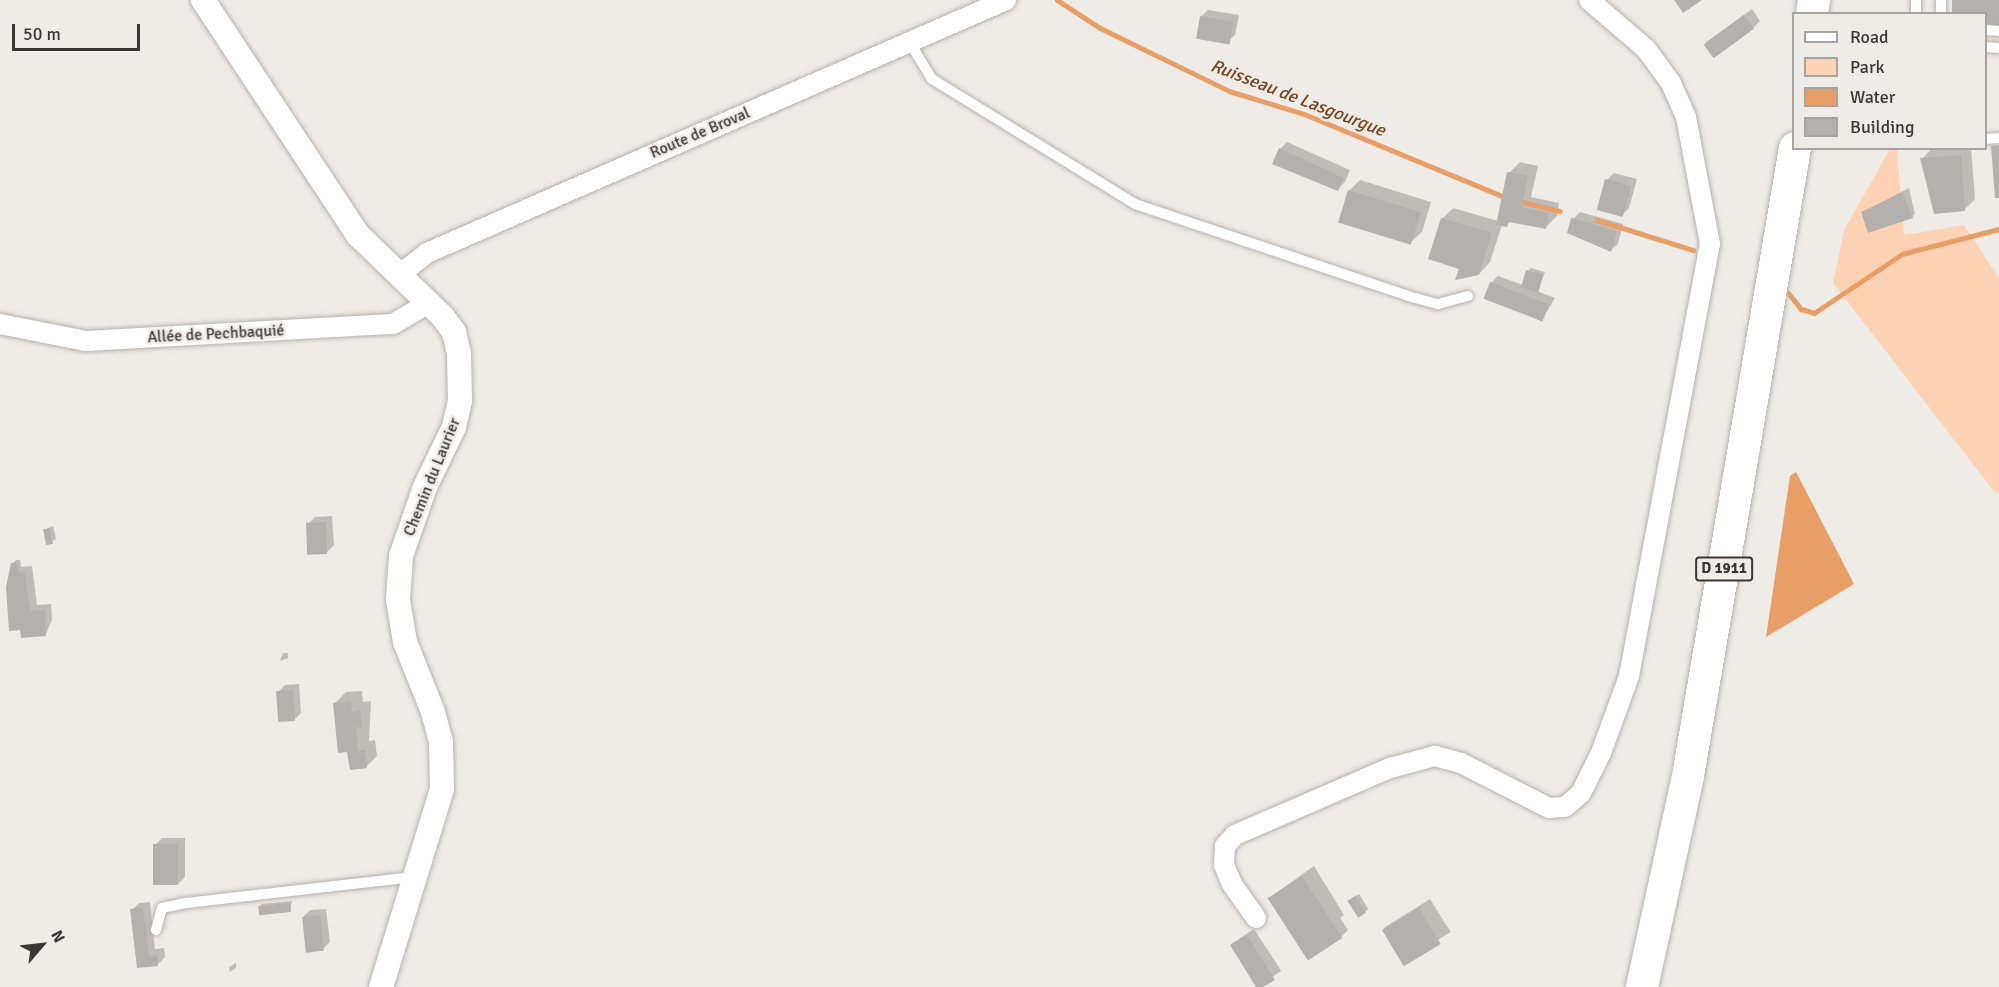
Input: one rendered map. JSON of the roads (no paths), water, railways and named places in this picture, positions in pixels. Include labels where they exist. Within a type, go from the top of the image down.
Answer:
[{"type":"main road","name":"D 1911","points":[[1642,987],[1688,776],[1794,150]]},
{"type":"street","name":"Chemin du Laurier","points":[[203,0],[358,235],[429,303],[454,332],[462,375],[454,427],[425,487],[401,556],[398,600],[405,642],[433,712],[444,766],[442,789],[381,987]]},
{"type":"street","name":"Route de Broval","points":[[399,275],[427,253],[1006,0]]},
{"type":"street","points":[[1256,918],[1232,884],[1224,866],[1225,846],[1235,835],[1390,768],[1435,756],[1461,764],[1549,808],[1565,807],[1581,793],[1601,753],[1625,687],[1710,244],[1686,117],[1671,83],[1646,49],[1589,0]]},
{"type":"street","name":"Allée de Pechbaquié","points":[[0,324],[86,341],[393,324],[429,303]]},
{"type":"lane","points":[[910,43],[932,79],[1135,204],[1415,298],[1438,304],[1467,296]]},
{"type":"lane","points":[[156,930],[162,908],[186,903],[414,877]]},
{"type":"water","points":[[1796,472],[1854,584],[1766,637],[1790,476]]},
{"type":"waterway","name":"Ruisseau de Lasgourgue","points":[[1057,0],[1100,28],[1229,91],[1304,114],[1502,196]]},
{"type":"waterway","name":"Ruisseau de Lasgourgue","points":[[1523,202],[1560,211]]},
{"type":"waterway","name":"Ruisseau de Lasgourgue","points":[[1597,220],[1693,250]]},
{"type":"waterway","name":"Ruisseau de Lasgourgue","points":[[1788,293],[1801,309],[1814,313],[1902,254],[1999,229]]}]
